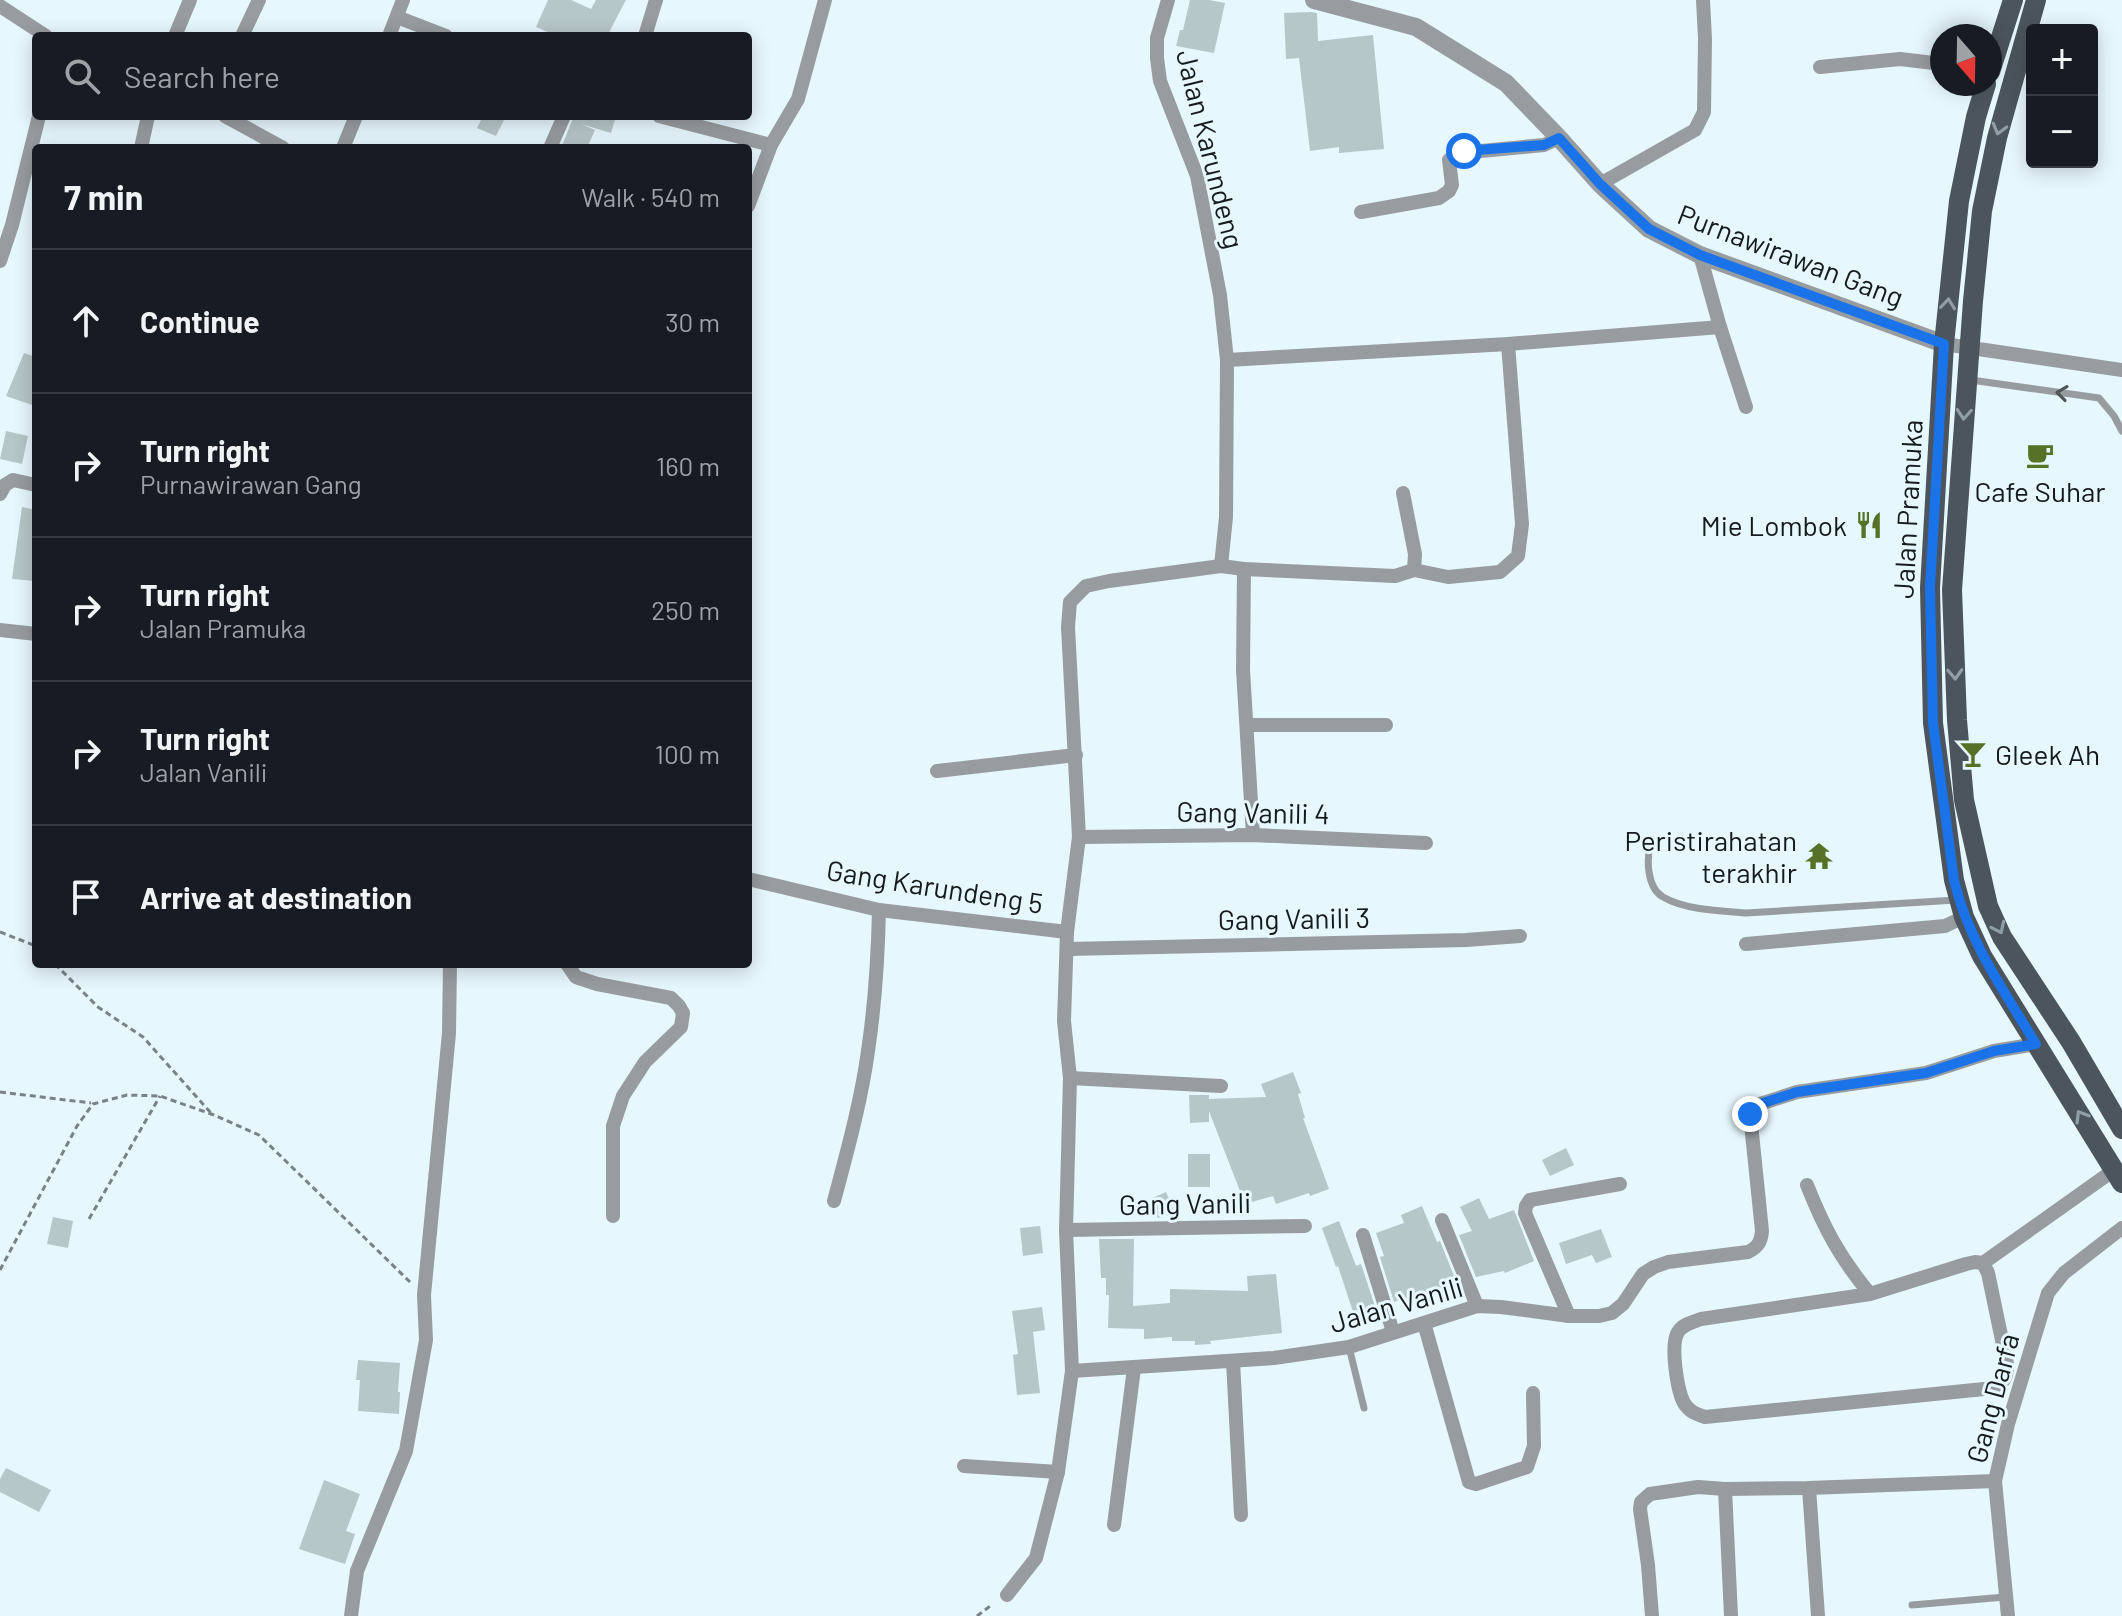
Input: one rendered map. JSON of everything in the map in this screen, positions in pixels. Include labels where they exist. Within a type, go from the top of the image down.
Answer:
[{"type":"main road","points":[[2002,33],[2013,0]]},
{"type":"main road","name":"Jalan Pramuka","points":[[2036,0],[1997,138],[1982,211],[1952,590],[1957,720],[1964,800],[1988,906],[2002,937],[2071,1042],[2122,1129]]},
{"type":"main road","name":"Jalan Pramuka","points":[[1982,96],[1959,201],[1944,344],[1930,588],[1933,723],[1954,880],[1962,908],[1982,956],[2118,1176]]},
{"type":"main road","points":[[1933,723],[1957,720]]},
{"type":"street","points":[[177,32],[190,0]]},
{"type":"street","points":[[244,32],[259,0]]},
{"type":"street","points":[[391,32],[403,0]]},
{"type":"street","points":[[646,32],[656,0]]},
{"type":"street","points":[[752,195],[771,145],[798,99],[825,0]]},
{"type":"street","name":"Jalan Karundeng","points":[[1168,0],[1157,38],[1160,81],[1197,176],[1220,295],[1227,360],[1226,517],[1221,566]]},
{"type":"street","name":"Purnawirawan Gang","points":[[1314,0],[1416,27],[1506,83],[1600,184],[1649,229],[1700,255],[1944,344]]},
{"type":"street","points":[[1600,184],[1695,130],[1704,112],[1703,0]]},
{"type":"street","points":[[0,6],[40,32]]},
{"type":"street","points":[[397,17],[436,32]]},
{"type":"street","points":[[1820,67],[1900,59],[1930,63]]},
{"type":"street","points":[[2002,71],[2015,72]]},
{"type":"street","points":[[32,144],[38,120]]},
{"type":"street","points":[[142,144],[147,120]]},
{"type":"street","points":[[231,120],[267,144]]},
{"type":"street","points":[[345,144],[354,120]]},
{"type":"street","points":[[552,144],[562,120]]},
{"type":"street","points":[[674,120],[771,145]]},
{"type":"street","points":[[1361,212],[1439,198],[1452,185],[1449,160],[1460,153],[1544,145],[1559,138]]},
{"type":"street","points":[[0,261],[32,144]]},
{"type":"street","points":[[1700,255],[1746,407]]},
{"type":"street","points":[[1227,360],[1508,344],[1720,327]]},
{"type":"street","points":[[1007,1595],[1036,1558],[1058,1472],[1072,1371],[1066,1230],[1070,1078],[1064,1021],[1067,932],[1079,837],[1068,627],[1070,602],[1086,586],[1221,566],[1395,576],[1414,570],[1448,577],[1500,572],[1518,556],[1522,524],[1508,344]]},
{"type":"street","points":[[1944,344],[2122,370]]},
{"type":"street","points":[[0,494],[5,485],[13,480],[32,484]]},
{"type":"street","points":[[1403,493],[1415,554],[1414,570]]},
{"type":"street","points":[[1244,569],[1243,670],[1253,835]]},
{"type":"street","points":[[0,630],[32,634]]},
{"type":"street","points":[[1247,725],[1386,725]]},
{"type":"street","points":[[937,771],[1076,755]]},
{"type":"street","name":"Gang Vanili 4","points":[[1079,837],[1253,835],[1426,843]]},
{"type":"street","name":"Gang Karundeng 5","points":[[752,880],[879,910],[1067,932]]},
{"type":"street","points":[[1746,944],[1945,926],[1962,908]]},
{"type":"street","points":[[834,1201],[868,1054],[877,976],[879,910]]},
{"type":"street","name":"Gang Vanili 3","points":[[1068,949],[1466,940],[1520,936]]},
{"type":"street","points":[[351,1616],[357,1571],[406,1451],[426,1340],[424,1295],[449,1033],[450,968]]},
{"type":"street","points":[[570,968],[576,977],[597,984],[671,998],[683,1013],[681,1027],[645,1062],[623,1096],[613,1126],[613,1216]]},
{"type":"street","name":"Jalan Vanili","points":[[1072,1371],[1274,1358],[1349,1347],[1477,1306],[1569,1316],[1612,1313],[1623,1304],[1643,1274],[1654,1267],[1668,1262],[1748,1252],[1756,1248],[1762,1231],[1750,1114],[1760,1104],[1797,1092],[1926,1073],[1994,1051],[2036,1044]]},
{"type":"street","points":[[1070,1078],[1221,1086]]},
{"type":"street","points":[[1983,1263],[1988,1273],[2007,1364],[2007,1377],[1994,1388],[1705,1417],[1693,1414],[1682,1400],[1676,1373],[1676,1336],[1686,1325],[1701,1319],[1870,1294],[1966,1264],[1983,1263],[2118,1176]]},
{"type":"street","points":[[1569,1316],[1525,1213],[1526,1206],[1530,1200],[1620,1184]]},
{"type":"street","points":[[1807,1185],[1825,1230],[1870,1294]]},
{"type":"street","points":[[1442,1220],[1477,1306]]},
{"type":"street","name":"Gang Vanili","points":[[1066,1230],[1305,1226]]},
{"type":"street","name":"Gang Darfa","points":[[2008,1616],[1995,1481],[2008,1424],[2048,1293],[2064,1273],[2122,1228]]},
{"type":"street","points":[[1363,1235],[1393,1332]]},
{"type":"street","points":[[1424,1323],[1469,1482],[1476,1484],[1527,1467],[1534,1446],[1533,1393]]},
{"type":"street","points":[[1233,1361],[1241,1515]]},
{"type":"street","points":[[1114,1525],[1134,1368]]},
{"type":"street","points":[[964,1466],[1058,1472]]},
{"type":"street","points":[[1652,1616],[1640,1509],[1641,1502],[1650,1494],[1698,1487],[1809,1488],[1995,1481]]},
{"type":"street","points":[[1809,1488],[1818,1616]]},
{"type":"street","points":[[1725,1489],[1731,1616]]},
{"type":"lane","points":[[1967,379],[2099,398],[2122,431]]},
{"type":"lane","points":[[1651,843],[1649,867],[1652,881],[1660,895],[1679,903],[1746,913],[1962,908]]},
{"type":"lane","points":[[1349,1347],[1364,1408]]},
{"type":"lane","points":[[1912,1605],[2005,1597]]},
{"type":"path","points":[[0,932],[32,944]]},
{"type":"path","points":[[59,968],[98,1007],[143,1037],[214,1115]]},
{"type":"path","points":[[0,1092],[93,1104],[127,1095],[160,1096],[259,1135],[424,1295]]},
{"type":"path","points":[[89,1219],[160,1096]]},
{"type":"path","points":[[0,1270],[77,1126],[93,1104]]},
{"type":"path","points":[[977,1616],[1007,1595]]},
{"type":"building","points":[[548,0],[571,0],[591,9],[596,0],[626,0],[609,32],[548,32],[536,27]]},
{"type":"building","points":[[1190,0],[1225,3],[1214,53],[1176,46]]},
{"type":"building","points":[[1284,13],[1317,13],[1318,41],[1373,35],[1384,149],[1339,153],[1339,147],[1310,151],[1299,58],[1286,59]]},
{"type":"building","points":[[481,120],[504,120],[496,136],[477,128]]},
{"type":"building","points":[[572,120],[615,120],[611,133],[581,124],[595,130],[589,144],[563,144]]},
{"type":"building","points":[[24,353],[32,356],[32,405],[6,396]]},
{"type":"building","points":[[6,431],[28,436],[22,464],[0,459]]},
{"type":"building","points":[[22,507],[32,509],[32,581],[12,579]]},
{"type":"building","points":[[1293,1072],[1301,1093],[1298,1094],[1303,1118],[1329,1189],[1276,1204],[1273,1196],[1245,1204],[1209,1111],[1209,1122],[1190,1123],[1189,1095],[1209,1095],[1209,1099],[1266,1097],[1261,1084]]},
{"type":"building","points":[[1566,1148],[1574,1165],[1550,1176],[1542,1160]]},
{"type":"building","points":[[1188,1154],[1210,1154],[1210,1187],[1188,1187]]},
{"type":"building","points":[[1166,1192],[1175,1213],[1158,1218],[1150,1199]]},
{"type":"building","points":[[1479,1198],[1489,1219],[1514,1210],[1534,1261],[1505,1273],[1476,1277],[1459,1235],[1472,1231],[1460,1207]]},
{"type":"building","points":[[1422,1206],[1456,1281],[1418,1295],[1420,1299],[1402,1307],[1399,1300],[1394,1302],[1376,1233],[1404,1223],[1401,1215]]},
{"type":"building","points":[[53,1217],[73,1221],[68,1248],[47,1244]]},
{"type":"building","points":[[1339,1221],[1356,1266],[1361,1264],[1376,1309],[1355,1318],[1322,1228]]},
{"type":"building","points":[[1040,1226],[1043,1253],[1023,1256],[1020,1228]]},
{"type":"building","points":[[1601,1229],[1612,1257],[1596,1263],[1592,1255],[1566,1264],[1559,1243]]},
{"type":"building","points":[[1099,1239],[1134,1239],[1133,1306],[1170,1303],[1170,1289],[1248,1291],[1247,1276],[1276,1274],[1282,1333],[1195,1345],[1195,1341],[1172,1341],[1172,1337],[1144,1339],[1144,1329],[1108,1328],[1109,1295],[1106,1295],[1106,1278],[1101,1278]]},
{"type":"building","points":[[1042,1307],[1045,1330],[1033,1332],[1040,1393],[1017,1395],[1013,1355],[1018,1354],[1012,1311]]},
{"type":"building","points":[[358,1360],[400,1363],[399,1414],[358,1411]]},
{"type":"building","points":[[6,1468],[51,1490],[39,1512],[0,1492],[0,1479]]},
{"type":"building","points":[[324,1480],[360,1494],[346,1531],[355,1534],[345,1564],[299,1549]]},
{"type":"place","name":"Cafe Suhar","points":[[2040,455]]},
{"type":"place","name":"Mie Lombok","points":[[1869,525]]},
{"type":"place","name":"Gleek Ah","points":[[1973,754]]},
{"type":"place","name":"Peristirahatan terakhir","points":[[1819,856]]},
{"type":"route","points":[[1464,151],[1544,145],[1559,138],[1600,184],[1649,229],[1700,255],[1944,344],[1930,588],[1933,723],[1954,880],[1964,917],[1982,956],[2036,1044],[1994,1051],[1926,1073],[1797,1092],[1760,1104],[1750,1114]]}]
